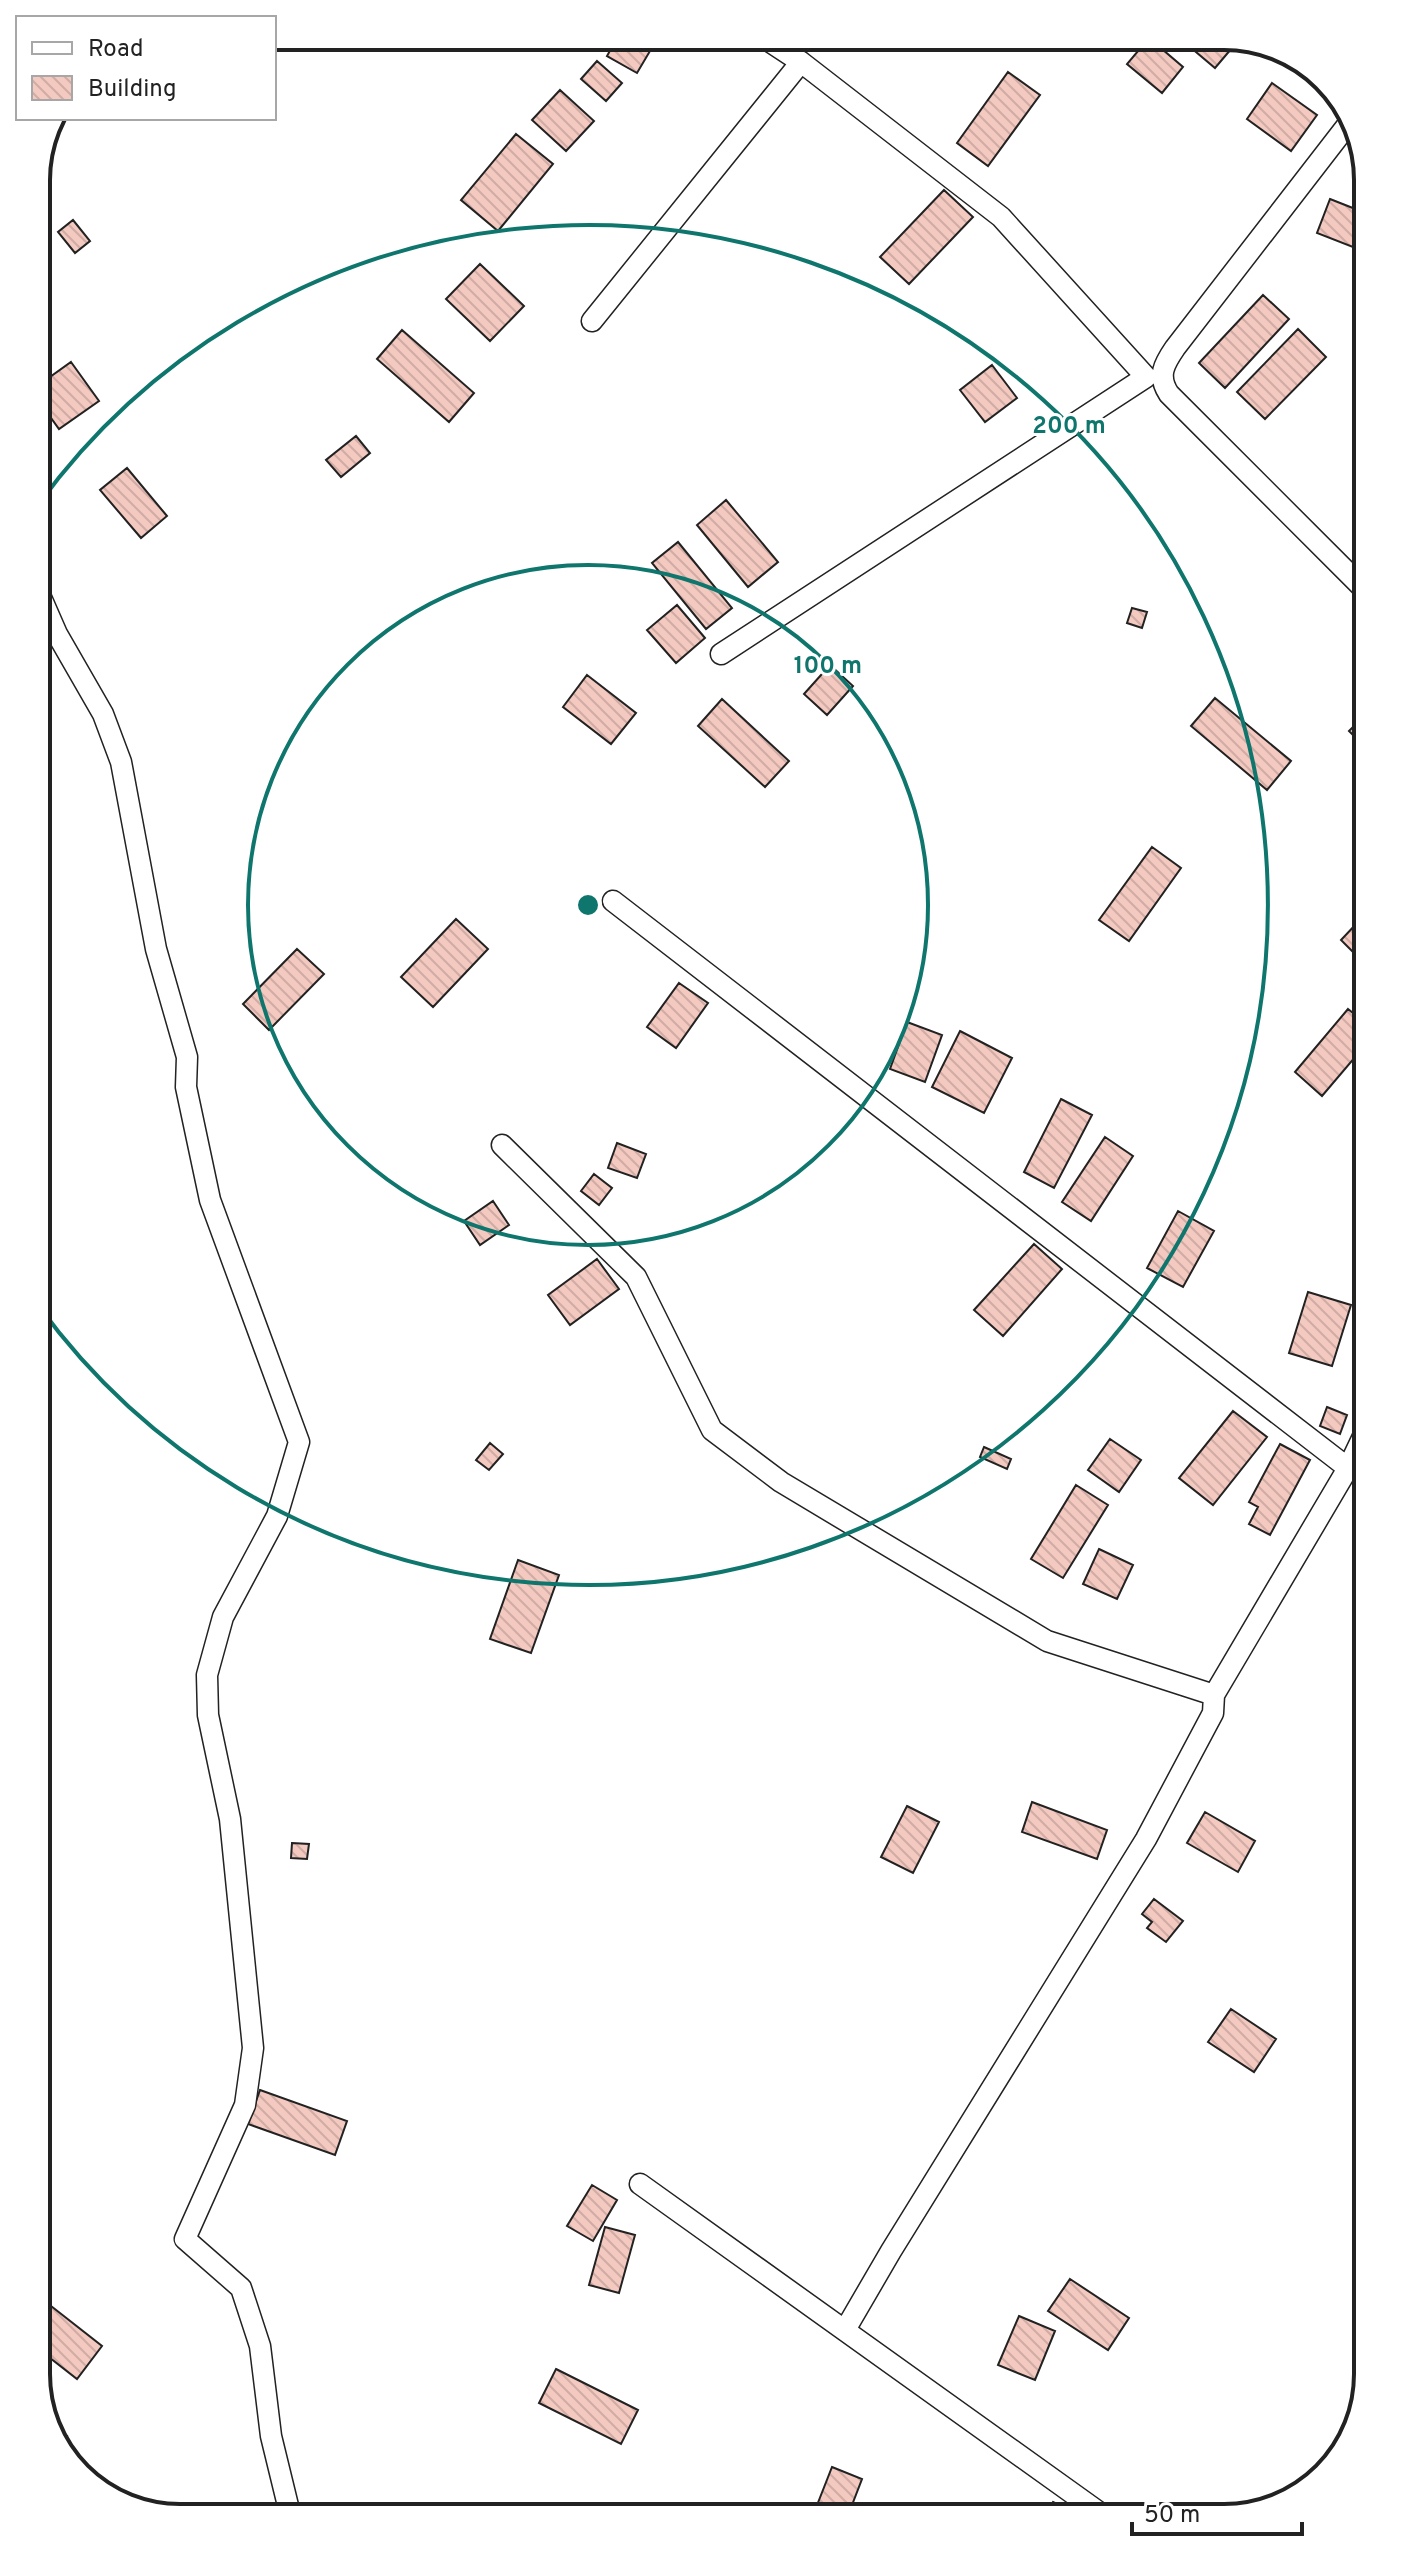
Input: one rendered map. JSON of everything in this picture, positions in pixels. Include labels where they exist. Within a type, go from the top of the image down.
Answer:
[{"type":"street","points":[[721,654],[1146,377],[1001,217],[783,50]]},
{"type":"street","points":[[592,321],[801,62]]},
{"type":"street","points":[[1344,130],[1175,348],[1163,367],[1162,384],[1354,579]]},
{"type":"street","points":[[50,618],[103,714],[121,762],[156,949],[187,1057],[186,1087],[210,1200],[299,1442],[277,1516],[223,1617],[207,1675],[208,1715],[230,1819],[253,2048],[245,2105],[185,2239],[241,2288],[260,2346],[271,2436],[288,2504]]},
{"type":"street","points":[[613,901],[1348,1468]]},
{"type":"street","points":[[502,1145],[636,1277],[712,1430],[781,1482],[1047,1641],[1214,1695]]},
{"type":"street","points":[[845,2330],[1146,1839],[1213,1713],[1214,1695],[1354,1455]]},
{"type":"street","points":[[640,2184],[1087,2504]]},
{"type":"building","points":[[610,50],[650,51],[637,73],[607,56]]},
{"type":"building","points":[[1139,50],[1163,50],[1183,67],[1162,93],[1127,64]]},
{"type":"building","points":[[1194,50],[1230,50],[1215,68]]},
{"type":"building","points":[[597,61],[622,83],[606,101],[581,79]]},
{"type":"building","points":[[1008,72],[1040,95],[988,166],[957,143]]},
{"type":"building","points":[[1272,83],[1317,115],[1291,151],[1247,119]]},
{"type":"building","points":[[560,90],[594,121],[566,151],[532,120]]},
{"type":"building","points":[[516,134],[553,164],[498,231],[461,200]]},
{"type":"building","points":[[944,190],[973,217],[909,284],[880,257]]},
{"type":"building","points":[[1330,199],[1354,208],[1354,247],[1317,233]]},
{"type":"building","points":[[73,220],[90,241],[75,253],[58,232]]},
{"type":"building","points":[[480,264],[524,306],[490,341],[446,299]]},
{"type":"building","points":[[1263,295],[1289,319],[1225,388],[1199,363]]},
{"type":"building","points":[[1298,329],[1326,357],[1265,419],[1237,392]]},
{"type":"building","points":[[402,330],[474,393],[449,422],[377,359]]},
{"type":"building","points":[[71,362],[99,401],[59,429],[50,416],[50,377]]},
{"type":"building","points":[[992,365],[1017,398],[985,422],[960,390]]},
{"type":"building","points":[[356,436],[370,453],[341,477],[326,460]]},
{"type":"building","points":[[127,468],[167,516],[141,538],[100,490]]},
{"type":"building","points":[[726,500],[778,562],[748,587],[697,525]]},
{"type":"building","points":[[678,542],[732,608],[706,629],[652,563]]},
{"type":"building","points":[[677,605],[705,638],[676,663],[647,630]]},
{"type":"building","points":[[1132,608],[1147,612],[1142,628],[1127,623]]},
{"type":"building","points":[[830,665],[853,686],[827,715],[804,694]]},
{"type":"building","points":[[587,675],[636,713],[611,744],[563,707]]},
{"type":"building","points":[[1215,698],[1291,761],[1267,790],[1191,726]]},
{"type":"building","points":[[722,699],[789,761],[765,787],[698,726]]},
{"type":"building","points":[[1152,847],[1181,868],[1129,941],[1099,920]]},
{"type":"building","points":[[456,919],[488,949],[433,1007],[401,977]]},
{"type":"building","points":[[1354,926],[1354,953],[1341,940]]},
{"type":"building","points":[[297,949],[324,974],[269,1030],[243,1004]]},
{"type":"building","points":[[679,983],[708,1003],[676,1048],[647,1027]]},
{"type":"building","points":[[1348,1009],[1354,1014],[1354,1058],[1322,1096],[1295,1072]]},
{"type":"building","points":[[907,1022],[942,1035],[925,1082],[890,1069]]},
{"type":"building","points":[[960,1031],[1012,1058],[984,1113],[932,1087]]},
{"type":"building","points":[[1061,1099],[1092,1115],[1054,1188],[1024,1172]]},
{"type":"building","points":[[1105,1137],[1133,1156],[1091,1221],[1062,1202]]},
{"type":"building","points":[[617,1143],[646,1154],[637,1178],[608,1168]]},
{"type":"building","points":[[594,1174],[612,1188],[599,1205],[581,1191]]},
{"type":"building","points":[[493,1201],[509,1225],[480,1245],[464,1221]]},
{"type":"building","points":[[1178,1211],[1214,1231],[1183,1287],[1147,1268]]},
{"type":"building","points":[[1034,1244],[1062,1269],[1003,1336],[974,1310]]},
{"type":"building","points":[[597,1259],[619,1289],[570,1325],[548,1295]]},
{"type":"building","points":[[1308,1292],[1351,1305],[1332,1366],[1289,1353]]},
{"type":"building","points":[[1327,1407],[1347,1415],[1340,1434],[1320,1426]]},
{"type":"building","points":[[1233,1411],[1267,1437],[1213,1505],[1179,1478]]},
{"type":"building","points":[[1110,1439],[1141,1460],[1119,1492],[1088,1470]]},
{"type":"building","points":[[490,1443],[503,1454],[489,1470],[476,1460]]},
{"type":"building","points":[[1280,1444],[1310,1460],[1270,1535],[1249,1524],[1258,1507],[1249,1502]]},
{"type":"building","points":[[984,1447],[1011,1459],[1007,1469],[980,1457]]},
{"type":"building","points":[[1076,1485],[1108,1505],[1063,1578],[1031,1559]]},
{"type":"building","points":[[1099,1549],[1133,1565],[1117,1599],[1083,1584]]},
{"type":"building","points":[[518,1560],[559,1575],[531,1653],[490,1639]]},
{"type":"building","points":[[1032,1802],[1107,1830],[1097,1859],[1022,1832]]},
{"type":"building","points":[[907,1806],[939,1822],[913,1873],[881,1857]]},
{"type":"building","points":[[1205,1812],[1255,1841],[1238,1872],[1187,1843]]},
{"type":"building","points":[[292,1843],[309,1844],[307,1859],[291,1858]]},
{"type":"building","points":[[1154,1899],[1183,1921],[1166,1942],[1147,1928],[1152,1922],[1142,1914]]},
{"type":"building","points":[[1231,2009],[1276,2039],[1254,2072],[1208,2042]]},
{"type":"building","points":[[260,2090],[347,2121],[335,2155],[248,2124]]},
{"type":"building","points":[[592,2185],[617,2200],[593,2241],[567,2226]]},
{"type":"building","points":[[605,2227],[635,2235],[619,2293],[589,2285]]},
{"type":"building","points":[[1070,2279],[1129,2318],[1108,2350],[1048,2311]]},
{"type":"building","points":[[50,2307],[102,2346],[77,2379],[50,2358]]},
{"type":"building","points":[[1019,2316],[1055,2331],[1035,2380],[998,2365]]},
{"type":"building","points":[[556,2369],[638,2410],[621,2444],[539,2403]]},
{"type":"building","points":[[832,2467],[862,2479],[852,2504],[817,2504]]}]
